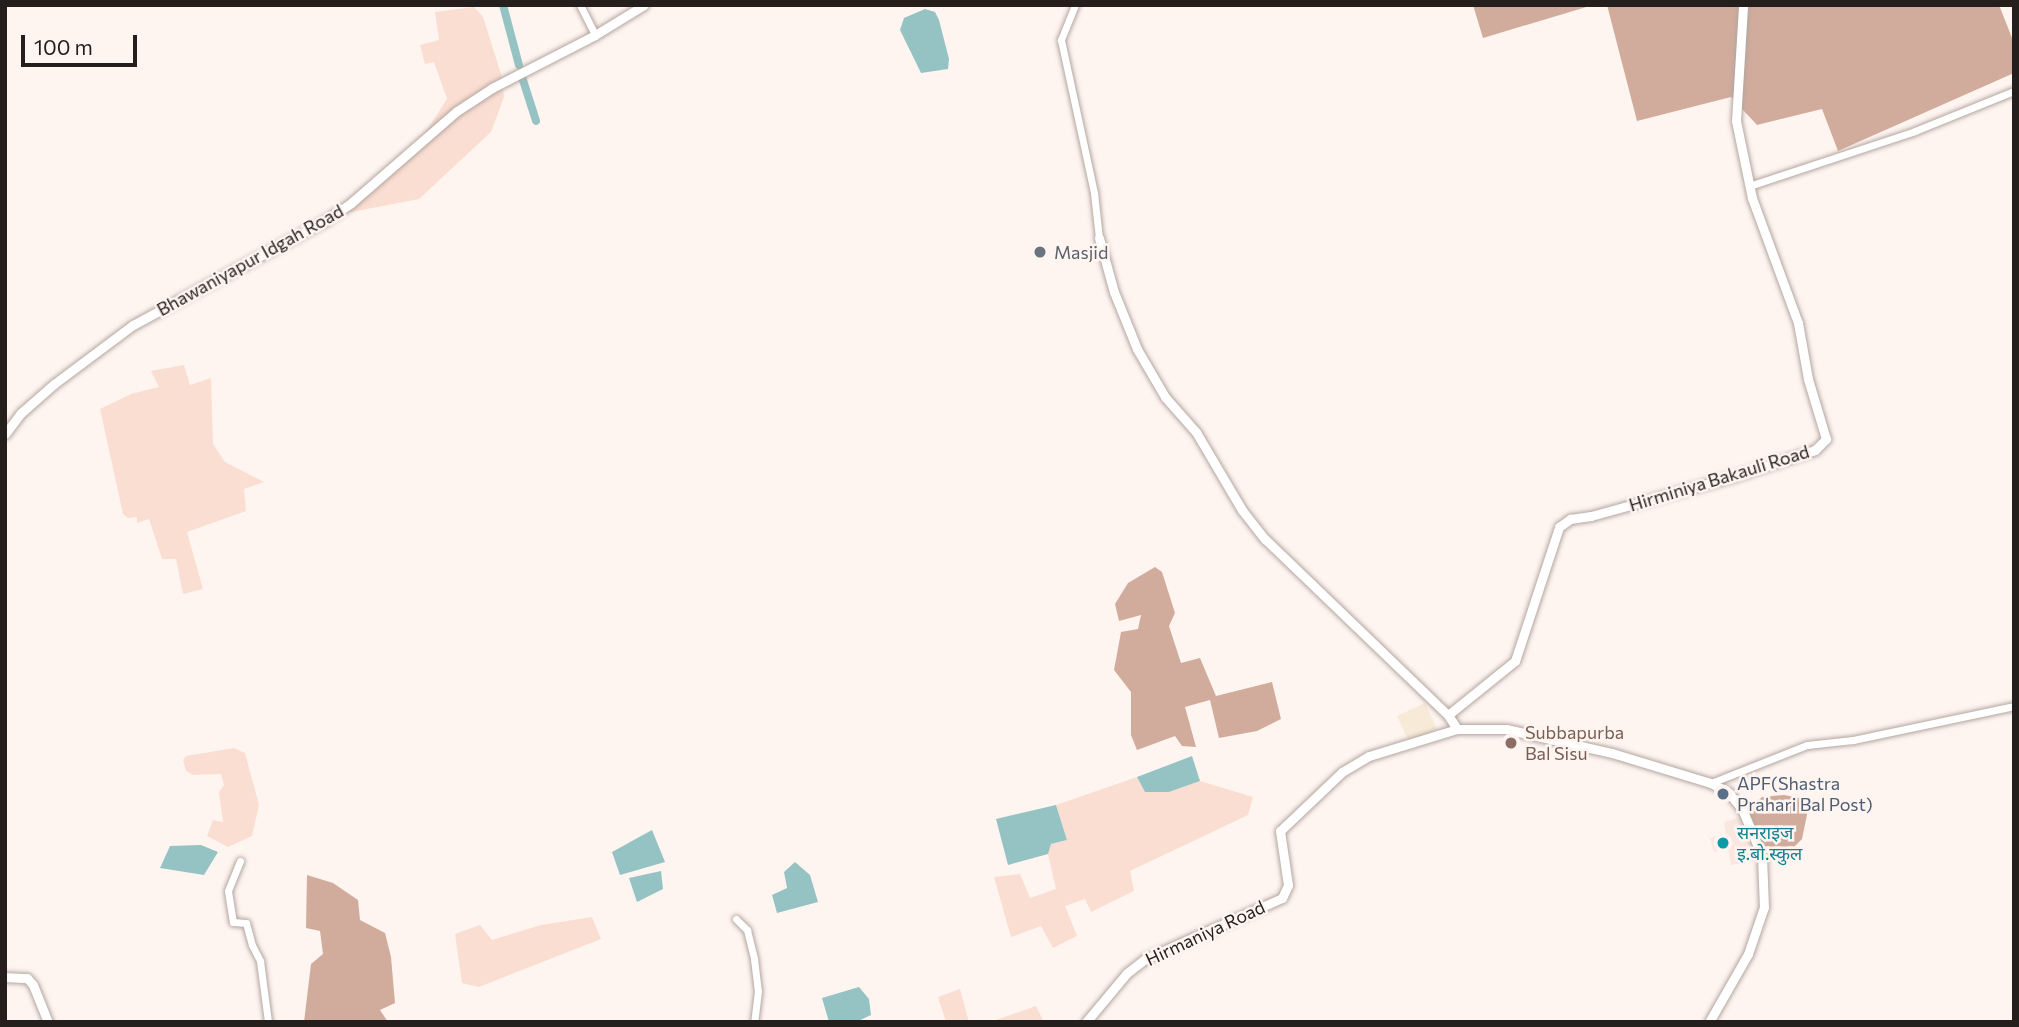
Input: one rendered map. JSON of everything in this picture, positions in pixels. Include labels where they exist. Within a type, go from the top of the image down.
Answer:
[{"type":"street","points":[[580,5],[596,35]]},
{"type":"street","name":"Bhawaniyapur Idgah Road","points":[[5,434],[21,413],[54,384],[133,325],[326,220],[351,203],[457,111],[520,72],[596,35],[644,5]]},
{"type":"street","points":[[1075,5],[1062,40],[1094,193],[1099,239],[1114,292],[1137,349],[1166,397],[1196,432],[1242,510],[1265,539],[1448,715],[1457,729]]},
{"type":"street","name":"Hirminiya Bakauli Road","points":[[1448,715],[1515,661],[1559,527],[1570,519],[1591,516],[1732,477],[1815,450],[1826,439],[1808,379],[1798,323],[1758,220],[1735,121],[1743,5]]},
{"type":"street","points":[[1749,186],[1915,131],[2014,91]]},
{"type":"street","points":[[1711,783],[1807,745],[1853,740],[2014,706]]},
{"type":"street","name":"Hirmaniya Road","points":[[1086,1022],[1127,972],[1145,959],[1282,898],[1288,885],[1280,831],[1286,822],[1342,772],[1369,756],[1457,729],[1506,729],[1612,753],[1711,783],[1729,793],[1742,808],[1758,842],[1764,907],[1748,954],[1709,1022]]},
{"type":"street","points":[[240,861],[228,891],[233,922],[246,923],[260,961],[268,1022]]},
{"type":"street","points":[[736,919],[747,930],[754,959],[758,991],[754,1022]]},
{"type":"street","points":[[5,977],[27,978],[33,985],[48,1022]]},
{"type":"shaded area","points":[[1473,5],[1593,5],[1483,38]]},
{"type":"shaded area","points":[[1607,5],[1999,5],[2014,43],[2014,73],[1838,151],[1822,109],[1757,125],[1731,97],[1637,121]]},
{"type":"shaded area","points":[[474,7],[483,17],[501,74],[504,97],[491,132],[419,199],[346,213],[421,149],[422,138],[447,99],[434,62],[425,64],[420,45],[439,40],[435,12]]},
{"type":"shaded area","points":[[184,365],[190,385],[211,378],[213,444],[225,462],[264,482],[244,489],[246,511],[187,532],[203,589],[183,594],[176,559],[162,559],[149,519],[137,523],[137,517],[128,518],[123,514],[100,409],[131,394],[159,387],[151,371]]},
{"type":"shaded area","points":[[1155,567],[1162,572],[1175,613],[1169,626],[1181,663],[1200,658],[1216,696],[1272,682],[1281,719],[1257,731],[1219,738],[1210,700],[1185,707],[1196,747],[1182,746],[1175,736],[1137,750],[1131,735],[1131,692],[1114,670],[1121,632],[1138,629],[1141,615],[1119,621],[1115,604],[1128,583]]},
{"type":"shaded area","points":[[1425,703],[1437,729],[1409,742],[1397,716]]},
{"type":"shaded area","points":[[234,748],[245,753],[259,805],[252,836],[228,847],[207,836],[213,820],[223,822],[219,792],[224,785],[221,774],[193,775],[186,771],[183,760],[186,756]]},
{"type":"shaded area","points":[[1137,777],[1145,792],[1169,792],[1200,781],[1253,797],[1248,815],[1130,871],[1134,891],[1091,912],[1085,899],[1065,906],[1077,936],[1053,948],[1041,926],[1011,937],[994,877],[1020,874],[1030,898],[1056,889],[1048,854],[1050,844],[1067,840],[1056,805]]},
{"type":"shaded area","points":[[1784,795],[1810,800],[1802,839],[1791,850],[1776,851],[1764,847],[1748,810],[1762,797]]},
{"type":"shaded area","points":[[1741,817],[1758,860],[1731,865],[1728,849],[1714,852],[1710,838],[1726,834],[1724,822]]},
{"type":"shaded area","points":[[307,875],[333,883],[358,900],[360,920],[385,933],[391,957],[395,1003],[380,1010],[388,1022],[304,1022],[311,964],[323,954],[320,931],[306,928]]},
{"type":"shaded area","points":[[592,917],[601,939],[479,987],[462,983],[455,934],[480,925],[492,940],[541,925]]},
{"type":"shaded area","points":[[960,989],[969,1022],[946,1022],[938,997]]},
{"type":"shaded area","points":[[1036,1006],[1044,1022],[993,1021]]},
{"type":"water","points":[[925,9],[935,12],[939,20],[949,59],[948,69],[921,73],[900,30],[904,18]]},
{"type":"water","points":[[1192,756],[1200,781],[1169,792],[1145,792],[1137,777]]},
{"type":"water","points":[[1056,805],[1067,840],[1051,844],[1048,854],[1008,865],[996,819]]},
{"type":"water","points":[[652,830],[665,862],[620,875],[612,852]]},
{"type":"water","points":[[201,845],[218,852],[204,875],[160,868],[170,846]]},
{"type":"water","points":[[795,862],[810,875],[818,902],[777,913],[772,895],[787,888],[784,872]]},
{"type":"water","points":[[661,871],[663,889],[637,902],[629,878]]},
{"type":"water","points":[[859,987],[869,999],[871,1015],[856,1022],[829,1022],[822,998]]},
{"type":"waterway","points":[[503,5],[519,65]]},
{"type":"waterway","points":[[522,77],[536,121]]},
{"type":"place","name":"Masjid","points":[[1040,252]]},
{"type":"place","name":"Subbapurba Bal Sisu","points":[[1511,743]]},
{"type":"place","name":"APF(Shastra Prahari Bal Post)","points":[[1723,794]]},
{"type":"place","name":"सनराइज इ.बाे.स्कुल","points":[[1723,843]]}]
